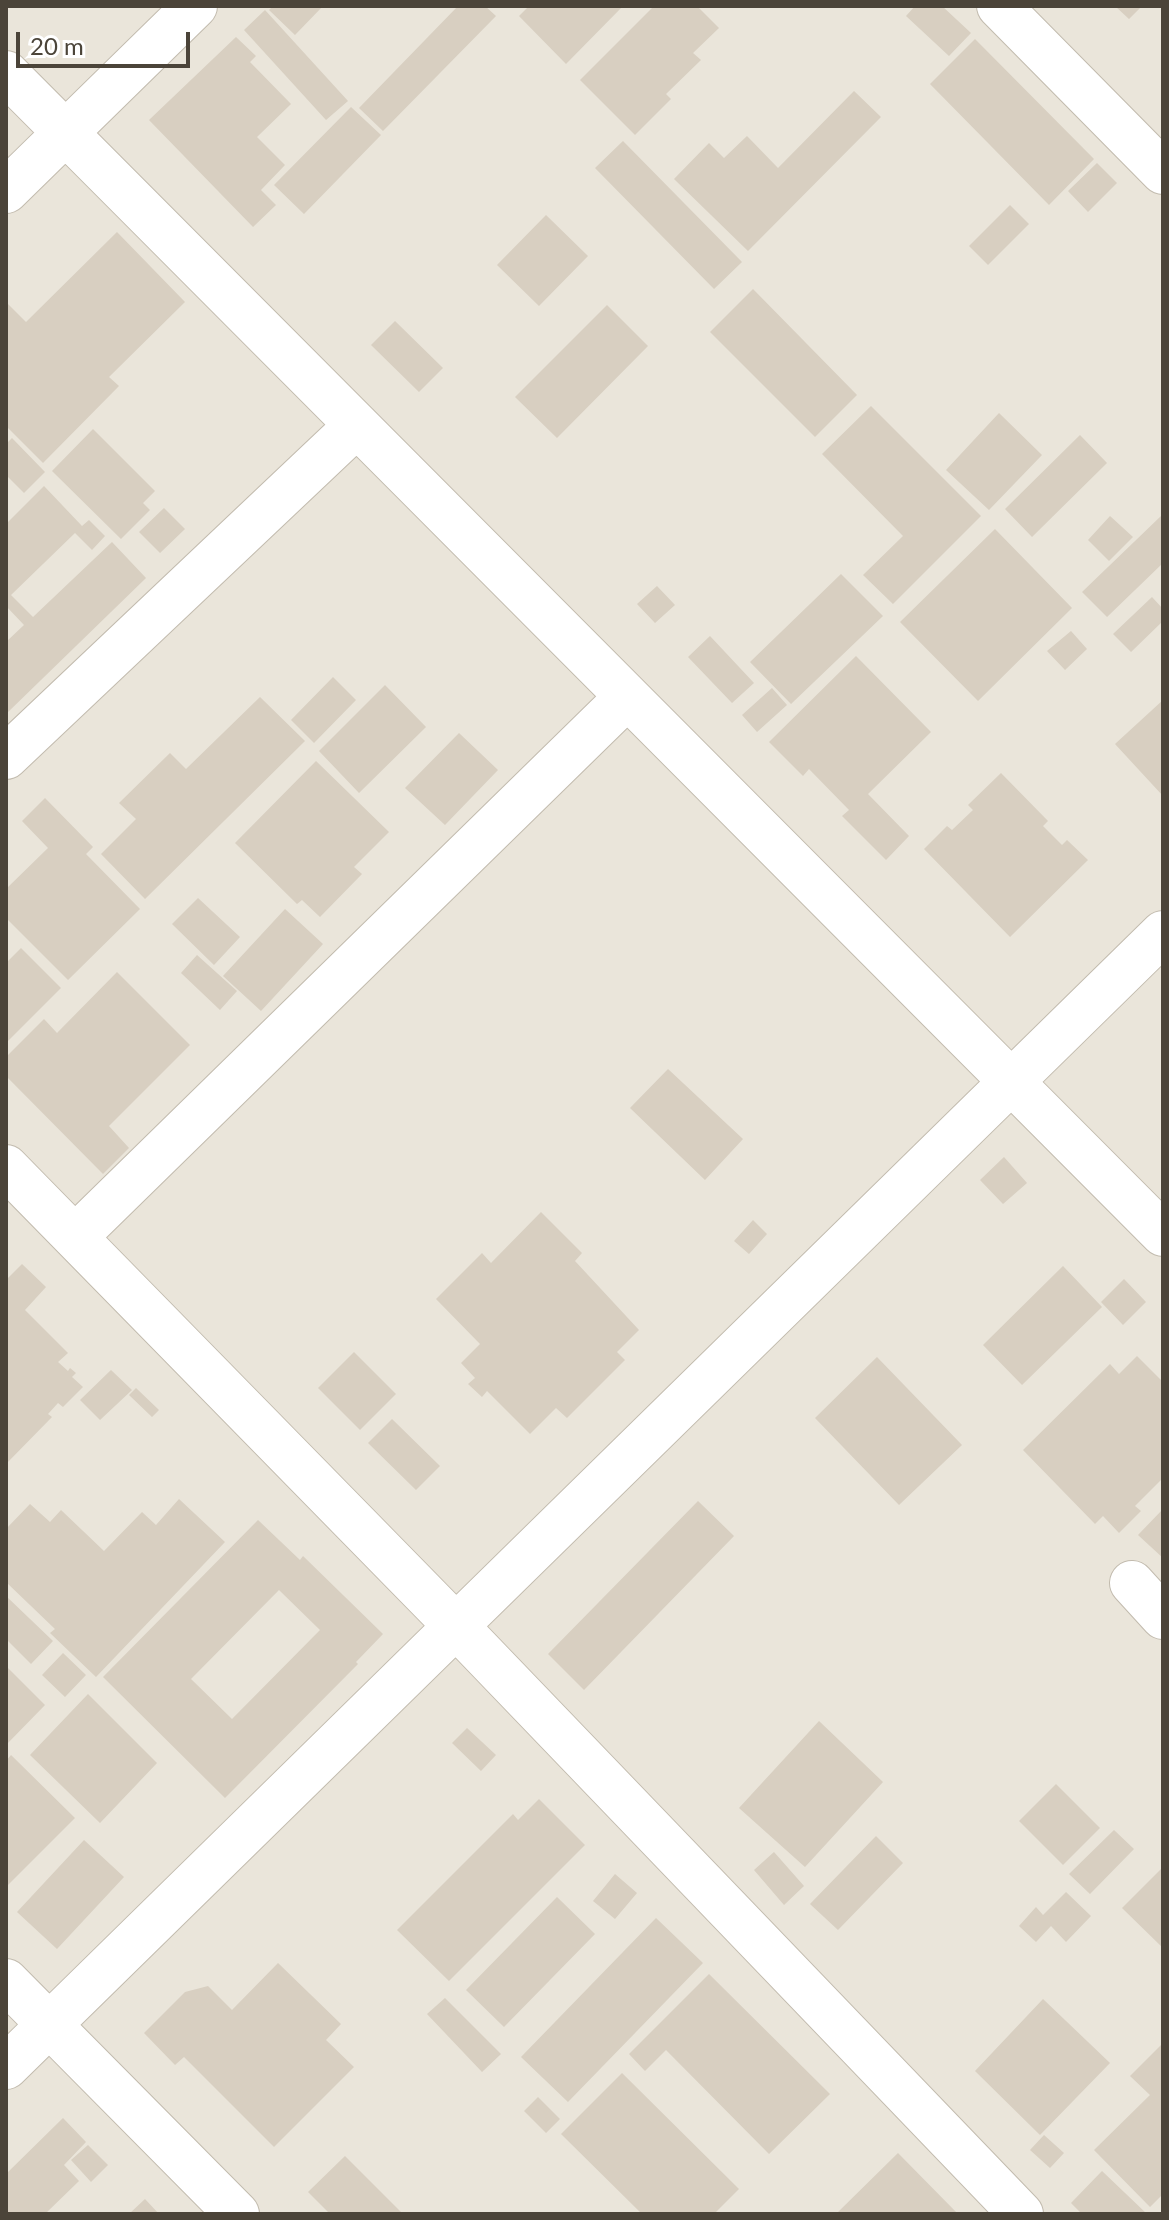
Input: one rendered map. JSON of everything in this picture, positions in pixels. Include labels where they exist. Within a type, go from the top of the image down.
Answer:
[{"type":"street","points":[[6,191],[195,6]]},
{"type":"street","points":[[999,6],[1163,172]]},
{"type":"street","points":[[6,73],[1163,1234]]},
{"type":"street","points":[[6,757],[357,425]]},
{"type":"street","points":[[75,1237],[627,697]]},
{"type":"street","points":[[6,2067],[1163,933]]},
{"type":"street","points":[[6,1167],[456,1626],[1021,2214]]},
{"type":"street","points":[[1132,1583],[1163,1617]]},
{"type":"street","points":[[6,1981],[237,2214]]},
{"type":"shaded area","points":[[6,6],[1163,6],[1163,2214],[6,2214]]},
{"type":"building","points":[[273,6],[323,6],[295,35],[269,10]]},
{"type":"building","points":[[458,6],[485,6],[496,16],[383,131],[359,108]]},
{"type":"building","points":[[529,6],[623,6],[566,64],[519,16]]},
{"type":"building","points":[[654,6],[697,6],[719,28],[693,53],[701,60],[666,94],[671,99],[635,135],[580,80]]},
{"type":"building","points":[[915,6],[942,6],[971,33],[949,56],[906,16]]},
{"type":"building","points":[[1115,6],[1142,6],[1129,19]]},
{"type":"building","points":[[265,10],[348,101],[326,120],[244,30]]},
{"type":"building","points":[[236,37],[256,56],[250,62],[291,104],[257,137],[285,165],[261,190],[276,205],[253,227],[149,120]]},
{"type":"building","points":[[975,39],[1094,159],[1049,205],[930,84]]},
{"type":"building","points":[[854,91],[881,117],[748,251],[674,179],[709,143],[724,158],[747,136],[778,168]]},
{"type":"building","points":[[351,107],[381,135],[304,214],[274,185]]},
{"type":"building","points":[[623,141],[742,262],[714,289],[595,168]]},
{"type":"building","points":[[1097,163],[1117,183],[1088,212],[1068,191]]},
{"type":"building","points":[[1010,205],[1029,224],[988,265],[969,246]]},
{"type":"building","points":[[546,215],[588,256],[539,306],[497,265]]},
{"type":"building","points":[[117,232],[185,302],[109,377],[119,386],[43,463],[6,426],[6,302],[26,322]]},
{"type":"building","points":[[753,289],[857,395],[815,437],[710,332]]},
{"type":"building","points":[[607,305],[648,346],[557,438],[515,397]]},
{"type":"building","points":[[395,321],[443,368],[419,392],[371,345]]},
{"type":"building","points":[[871,406],[981,516],[893,604],[863,575],[903,536],[822,454]]},
{"type":"building","points":[[999,413],[1042,455],[989,510],[946,470]]},
{"type":"building","points":[[93,429],[155,491],[143,503],[150,510],[121,539],[52,471]]},
{"type":"building","points":[[1080,435],[1107,463],[1032,537],[1005,509]]},
{"type":"building","points":[[12,438],[45,472],[24,493],[6,475],[6,444]]},
{"type":"building","points":[[44,486],[82,526],[89,520],[105,536],[92,550],[75,533],[11,595],[33,617],[112,542],[146,578],[6,714],[6,642],[24,625],[6,606],[6,524]]},
{"type":"building","points":[[164,508],[185,529],[160,553],[139,532]]},
{"type":"building","points":[[1110,516],[1133,537],[1109,561],[1088,540]]},
{"type":"building","points":[[1161,516],[1163,563],[1107,617],[1082,592]]},
{"type":"building","points":[[995,529],[1072,608],[978,701],[900,622]]},
{"type":"building","points":[[841,574],[883,616],[791,704],[750,662]]},
{"type":"building","points":[[657,586],[675,605],[655,623],[637,604]]},
{"type":"building","points":[[1152,597],[1163,609],[1163,621],[1131,652],[1113,634]]},
{"type":"building","points":[[1071,631],[1087,649],[1065,670],[1047,651]]},
{"type":"building","points":[[710,636],[754,683],[732,703],[688,657]]},
{"type":"building","points":[[856,656],[931,732],[868,794],[909,836],[886,860],[842,816],[849,810],[809,769],[803,776],[769,742]]},
{"type":"building","points":[[333,677],[356,700],[314,743],[291,720]]},
{"type":"building","points":[[385,685],[426,727],[359,793],[319,751]]},
{"type":"building","points":[[772,688],[787,705],[757,732],[742,715]]},
{"type":"building","points":[[260,697],[305,741],[145,899],[101,854],[136,819],[119,803],[170,753],[186,769]]},
{"type":"building","points":[[1163,700],[1163,796],[1115,744]]},
{"type":"building","points":[[459,733],[498,770],[445,825],[405,788]]},
{"type":"building","points":[[316,761],[389,832],[354,867],[362,874],[320,917],[302,900],[297,904],[235,843]]},
{"type":"building","points":[[1001,773],[1048,821],[1043,826],[1062,845],[1067,840],[1088,860],[1010,937],[924,849],[947,826],[952,830],[973,810],[968,805]]},
{"type":"building","points":[[45,798],[93,847],[86,854],[140,909],[68,980],[6,918],[6,889],[48,848],[22,821]]},
{"type":"building","points":[[198,898],[240,937],[214,965],[172,924]]},
{"type":"building","points":[[285,909],[323,944],[261,1011],[223,976]]},
{"type":"building","points":[[21,948],[61,988],[6,1043],[6,963]]},
{"type":"building","points":[[197,955],[237,991],[220,1010],[181,973]]},
{"type":"building","points":[[117,972],[190,1045],[109,1126],[129,1148],[103,1174],[6,1076],[6,1057],[44,1019],[57,1033]]},
{"type":"building","points":[[668,1069],[743,1139],[705,1180],[630,1108]]},
{"type":"building","points":[[1004,1157],[1027,1183],[1003,1204],[980,1180]]},
{"type":"building","points":[[541,1212],[582,1253],[575,1261],[639,1330],[617,1352],[625,1360],[567,1418],[556,1408],[530,1434],[487,1391],[482,1397],[468,1384],[475,1378],[461,1363],[480,1344],[436,1299],[482,1253],[491,1263]]},
{"type":"building","points":[[753,1220],[767,1234],[749,1254],[734,1241]]},
{"type":"building","points":[[22,1264],[46,1287],[25,1310],[68,1353],[58,1362],[68,1371],[70,1368],[76,1373],[72,1377],[83,1387],[63,1407],[58,1403],[48,1414],[52,1417],[6,1464],[6,1280]]},
{"type":"building","points":[[1063,1266],[1102,1307],[1022,1385],[983,1345]]},
{"type":"building","points":[[1124,1279],[1146,1302],[1123,1325],[1101,1302]]},
{"type":"building","points":[[354,1352],[396,1394],[360,1430],[318,1388]]},
{"type":"building","points":[[1137,1356],[1163,1382],[1163,1478],[1135,1506],[1141,1511],[1119,1533],[1103,1516],[1095,1524],[1023,1450],[1110,1364],[1119,1374]]},
{"type":"building","points":[[877,1357],[962,1445],[899,1505],[815,1418]]},
{"type":"building","points":[[111,1370],[132,1390],[100,1420],[80,1400]]},
{"type":"building","points":[[136,1388],[159,1410],[152,1417],[129,1395]]},
{"type":"building","points":[[392,1419],[440,1466],[416,1490],[368,1443]]},
{"type":"building","points":[[179,1499],[225,1542],[96,1677],[50,1633],[55,1629],[6,1582],[6,1529],[30,1504],[50,1522],[61,1510],[104,1551],[142,1512],[156,1525]]},
{"type":"building","points":[[698,1501],[734,1536],[584,1690],[548,1654]]},
{"type":"building","points":[[1163,1509],[1163,1558],[1138,1535]]},
{"type":"building","points":[[258,1520],[300,1560],[303,1556],[383,1634],[356,1662],[358,1664],[225,1798],[103,1677]],"holes":[[[279,1590],[320,1630],[232,1719],[191,1679]]]},
{"type":"building","points":[[6,1596],[53,1641],[31,1664],[6,1639]]},
{"type":"building","points":[[63,1653],[86,1675],[65,1697],[42,1675]]},
{"type":"building","points":[[6,1666],[45,1705],[6,1745]]},
{"type":"building","points":[[88,1694],[157,1763],[100,1823],[30,1755]]},
{"type":"building","points":[[819,1721],[883,1782],[805,1867],[739,1808]]},
{"type":"building","points":[[467,1728],[496,1755],[481,1771],[452,1743]]},
{"type":"building","points":[[11,1755],[75,1818],[6,1887],[6,1761]]},
{"type":"building","points":[[1056,1784],[1100,1828],[1063,1865],[1019,1821]]},
{"type":"building","points":[[539,1799],[585,1845],[449,1981],[397,1930],[513,1814],[518,1820]]},
{"type":"building","points":[[1114,1830],[1134,1849],[1090,1894],[1069,1874]]},
{"type":"building","points":[[876,1836],[903,1863],[838,1930],[810,1904]]},
{"type":"building","points":[[84,1840],[124,1877],[57,1949],[17,1912]]},
{"type":"building","points":[[774,1852],[804,1886],[784,1905],[754,1870]]},
{"type":"building","points":[[1163,1867],[1163,1948],[1122,1908]]},
{"type":"building","points":[[615,1874],[637,1893],[615,1919],[593,1901]]},
{"type":"building","points":[[1066,1892],[1091,1916],[1066,1942],[1051,1926],[1036,1942],[1019,1926],[1036,1907],[1043,1915]]},
{"type":"building","points":[[557,1897],[595,1934],[504,2027],[466,1990]]},
{"type":"building","points":[[656,1918],[703,1963],[568,2102],[521,2057]]},
{"type":"building","points":[[278,1963],[341,2024],[326,2040],[354,2067],[274,2147],[184,2057],[175,2065],[144,2033],[185,1992],[208,1986],[232,2010]]},
{"type":"building","points":[[709,1974],[830,2094],[769,2154],[666,2050],[645,2071],[629,2054]]},
{"type":"building","points":[[445,1998],[501,2054],[482,2072],[427,2014]]},
{"type":"building","points":[[1043,1999],[1110,2063],[1040,2135],[975,2071]]},
{"type":"building","points":[[1163,2043],[1163,2194],[1150,2207],[1094,2150],[1150,2095],[1130,2076]]},
{"type":"building","points":[[622,2073],[739,2189],[714,2214],[642,2214],[561,2134]]},
{"type":"building","points":[[538,2097],[560,2119],[546,2133],[524,2111]]},
{"type":"building","points":[[63,2118],[86,2142],[64,2165],[79,2181],[45,2214],[6,2214],[6,2174]]},
{"type":"building","points":[[1044,2135],[1064,2153],[1050,2168],[1030,2150]]},
{"type":"building","points":[[88,2145],[108,2165],[91,2182],[71,2160]]},
{"type":"building","points":[[898,2153],[958,2214],[836,2214]]},
{"type":"building","points":[[345,2156],[403,2214],[330,2214],[308,2192]]},
{"type":"building","points":[[1102,2171],[1147,2214],[1082,2214],[1071,2203]]},
{"type":"building","points":[[145,2199],[159,2214],[129,2214]]}]
